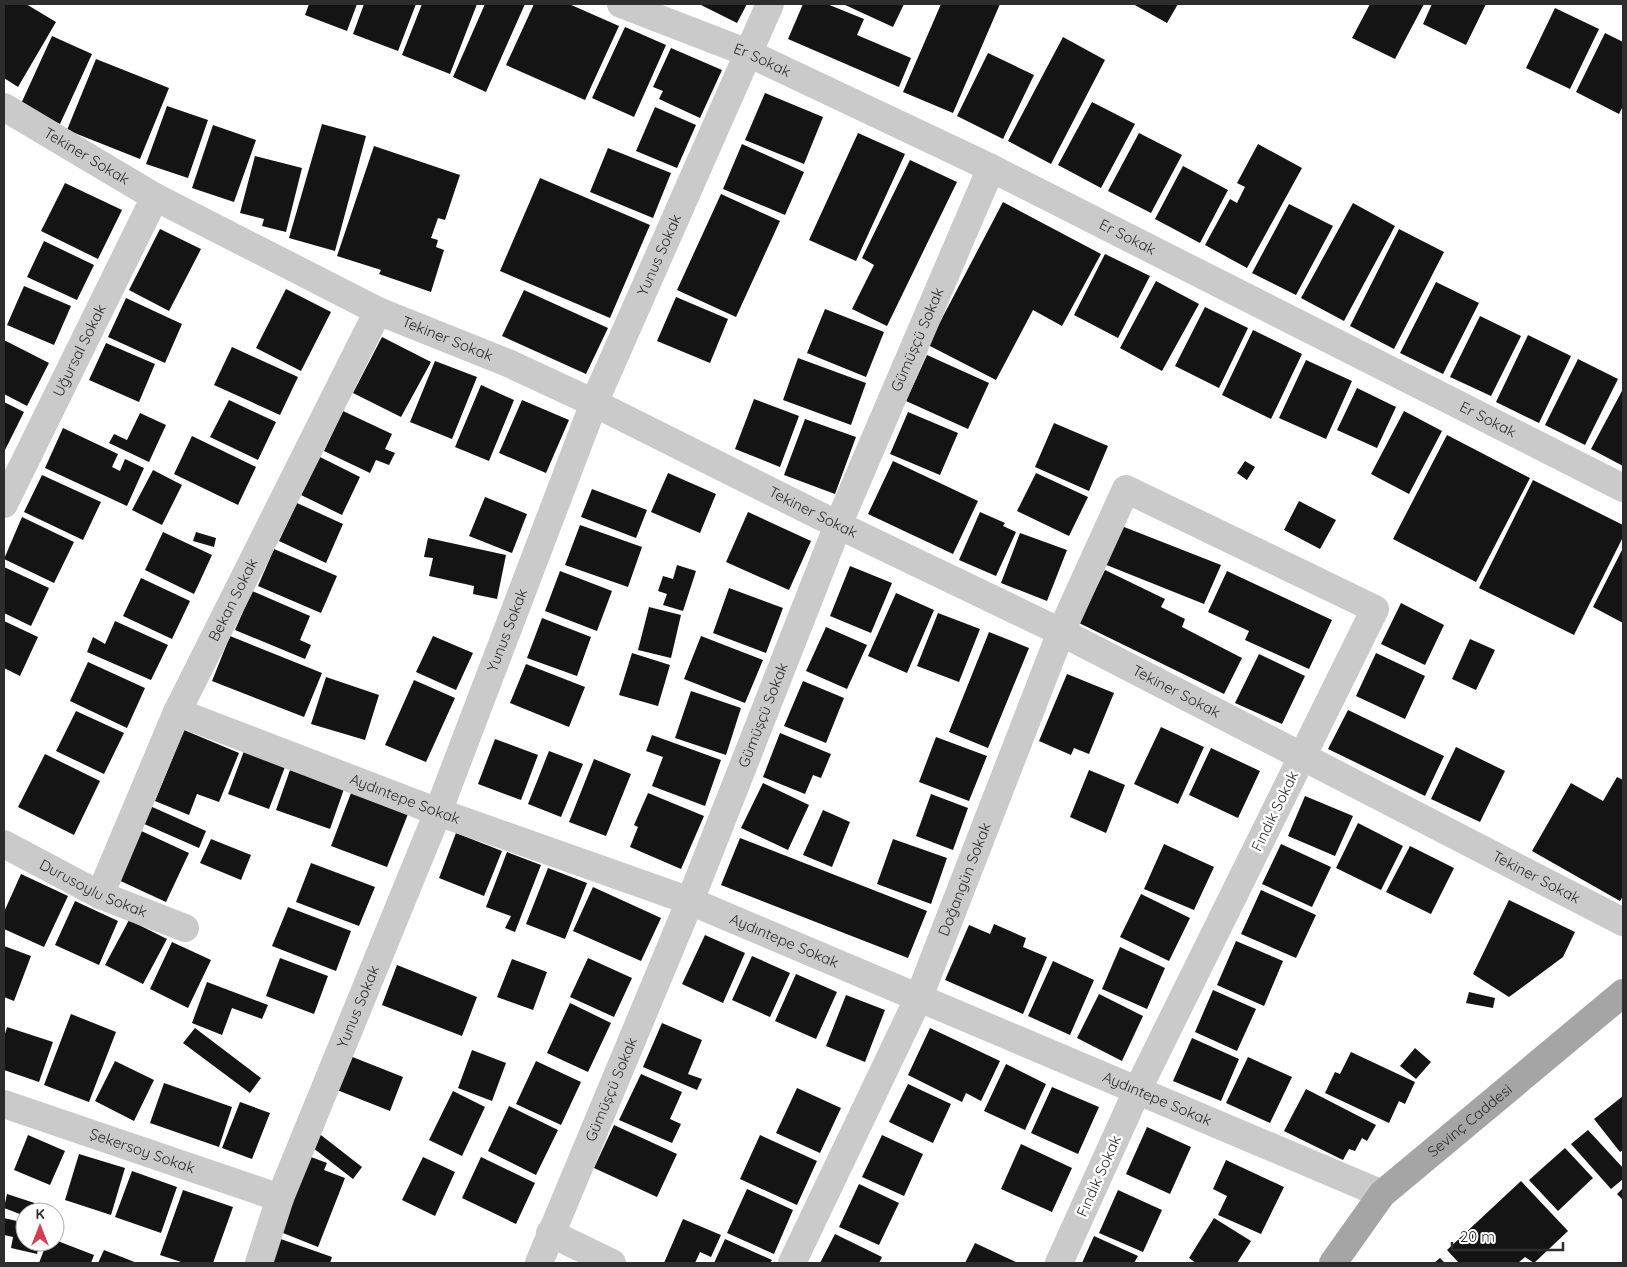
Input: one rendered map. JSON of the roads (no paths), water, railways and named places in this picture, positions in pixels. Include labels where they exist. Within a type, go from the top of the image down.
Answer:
[{"type":"main road","name":"Sevinç Caddesi","points":[[1333,1263],[1382,1194],[1623,993]]},
{"type":"street","name":"Er Sokak","points":[[621,4],[748,53],[991,168],[1623,488]]},
{"type":"street","name":"Yunus Sokak","points":[[259,1263],[280,1198],[438,812],[594,403],[770,4]]},
{"type":"street","name":"Tekiner Sokak","points":[[4,107],[155,197],[378,311],[508,363],[594,403],[838,525],[1061,632],[1623,922]]},
{"type":"street","name":"Gümüşçü Sokak","points":[[539,1263],[690,901],[838,525],[991,168]]},
{"type":"street","name":"Uğursal Sokak","points":[[4,504],[155,197]]},
{"type":"street","name":"Bekan Sokak","points":[[100,895],[177,712],[378,311]]},
{"type":"street","name":"Doğangün Sokak","points":[[792,1263],[918,996],[1061,632],[1126,490]]},
{"type":"street","name":"Fındık Sokak","points":[[1059,1263],[1137,1091],[1375,609],[1126,490]]},
{"type":"street","name":"Aydıntepe Sokak","points":[[177,712],[438,812],[690,901],[1382,1194]]},
{"type":"street","name":"Durusoylu Sokak","points":[[4,844],[100,895],[185,928]]},
{"type":"street","name":"Şekersoy Sokak","points":[[4,1104],[280,1198]]},
{"type":"street","points":[[550,1233],[612,1263]]}]
